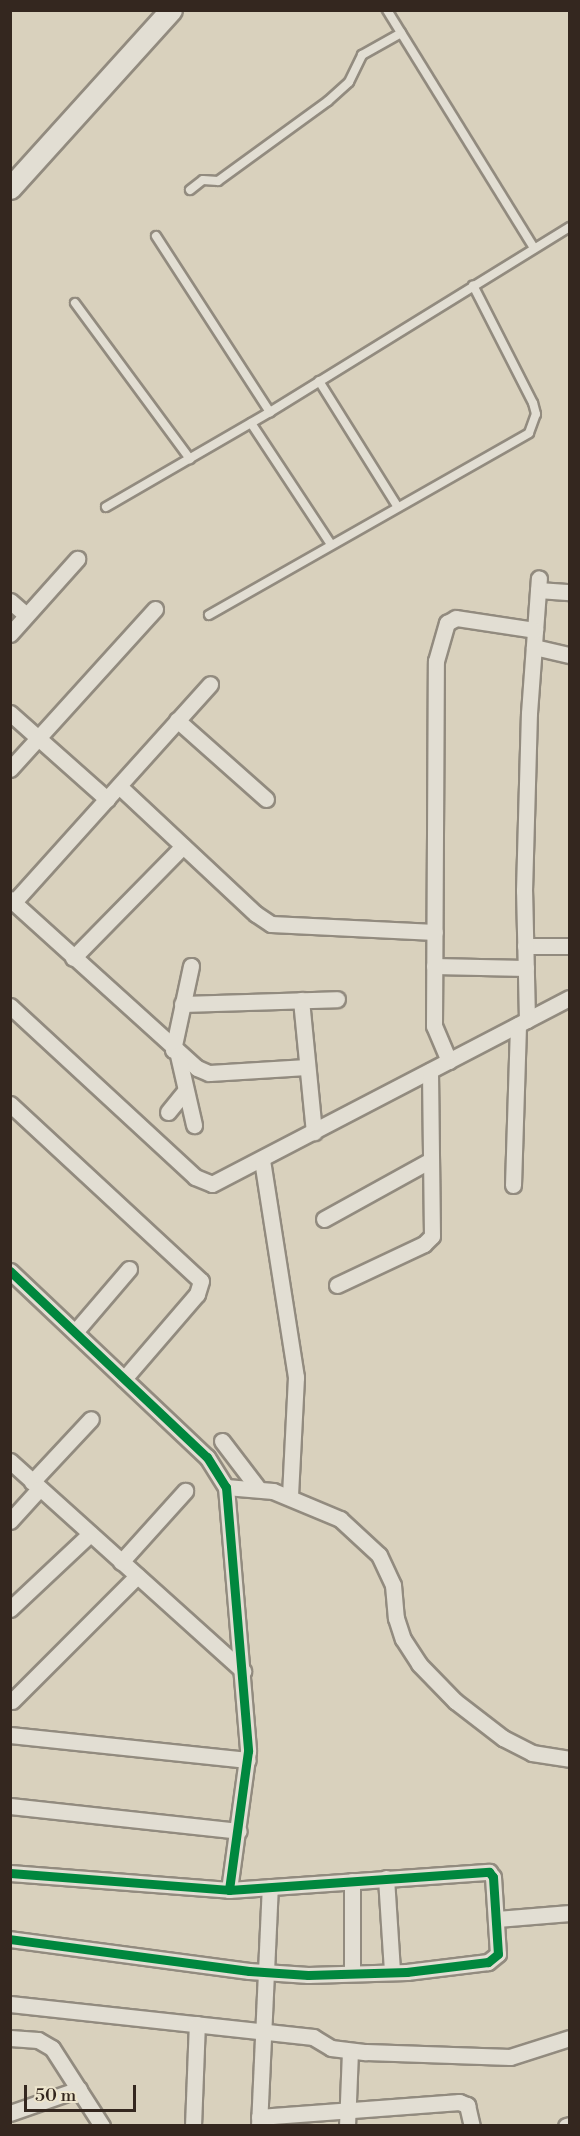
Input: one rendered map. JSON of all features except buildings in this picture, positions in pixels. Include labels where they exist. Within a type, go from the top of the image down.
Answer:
[{"type":"main road","points":[[10,188],[166,16]]},
{"type":"street","points":[[10,634],[77,559]]},
{"type":"street","points":[[513,1185],[526,968],[529,713],[539,584],[570,592]]},
{"type":"street","points":[[10,601],[27,615]]},
{"type":"street","points":[[10,769],[155,609]]},
{"type":"street","points":[[449,1061],[434,1026],[436,661],[447,623],[456,618],[535,630]]},
{"type":"street","points":[[534,647],[570,655]]},
{"type":"street","points":[[210,684],[119,786],[12,900],[176,1053],[209,1073],[307,1067]]},
{"type":"street","points":[[10,712],[107,799]]},
{"type":"street","points":[[177,720],[266,799]]},
{"type":"street","points":[[119,786],[255,914],[271,924],[435,932]]},
{"type":"street","points":[[74,958],[183,846]]},
{"type":"street","points":[[525,946],[570,946]]},
{"type":"street","points":[[190,966],[182,1004],[176,1053],[194,1125]]},
{"type":"street","points":[[434,966],[526,968]]},
{"type":"street","points":[[10,1006],[204,1183],[223,1180],[570,998]]},
{"type":"street","points":[[182,1004],[337,999]]},
{"type":"street","points":[[301,1000],[314,1132]]},
{"type":"street","points":[[337,1285],[429,1240],[432,1236],[430,1071]]},
{"type":"street","points":[[168,1112],[186,1090]]},
{"type":"street","points":[[10,1104],[201,1281],[197,1294],[124,1379]]},
{"type":"street","points":[[262,1160],[296,1377],[290,1496]]},
{"type":"street","points":[[324,1219],[431,1160]]},
{"type":"street","points":[[75,1332],[129,1269]]},
{"type":"street","points":[[10,1271],[207,1457],[226,1487],[243,1671],[248,1760],[229,1890]]},
{"type":"street","points":[[10,1521],[36,1485],[91,1419]]},
{"type":"street","points":[[222,1441],[257,1487]]},
{"type":"street","points":[[11,1463],[243,1671]]},
{"type":"street","points":[[226,1487],[257,1487],[290,1496],[340,1519],[379,1555],[393,1585],[396,1618],[403,1639],[419,1664],[455,1701],[503,1738],[532,1754],[570,1759]]},
{"type":"street","points":[[121,1562],[185,1491]]},
{"type":"street","points":[[10,1610],[90,1534]]},
{"type":"street","points":[[12,1701],[136,1576]]},
{"type":"street","points":[[10,1735],[248,1760]]},
{"type":"street","points":[[10,1806],[239,1831]]},
{"type":"street","points":[[10,1873],[229,1890],[489,1872],[493,1877],[498,1954],[495,1959],[392,1972],[266,1973],[10,1939]]},
{"type":"street","points":[[386,1878],[392,1972]]},
{"type":"street","points":[[352,1881],[352,1973]]},
{"type":"street","points":[[270,1887],[259,2121],[347,2119],[459,2102],[467,2105],[472,2126]]},
{"type":"street","points":[[497,1919],[570,1913]]},
{"type":"street","points":[[10,2004],[313,2037],[331,2048],[350,2051],[510,2056],[570,2038]]},
{"type":"street","points":[[193,2126],[197,2024]]},
{"type":"street","points":[[10,2038],[45,2042],[102,2126]]},
{"type":"street","points":[[347,2119],[350,2051]]},
{"type":"street","points":[[10,2113],[79,2089]]},
{"type":"lane","points":[[387,10],[534,248]]},
{"type":"lane","points":[[190,190],[203,180],[218,181],[328,101],[349,82],[368,49],[401,33]]},
{"type":"lane","points":[[106,507],[252,423],[472,285],[570,227]]},
{"type":"lane","points":[[156,236],[270,412]]},
{"type":"lane","points":[[209,615],[330,543],[521,441],[533,426],[533,403],[472,285]]},
{"type":"lane","points":[[75,303],[190,459]]},
{"type":"lane","points":[[320,381],[397,506]]},
{"type":"lane","points":[[252,423],[330,543]]},
{"type":"cycle path","points":[[10,1271],[207,1457],[226,1487],[248,1751],[229,1890]]},
{"type":"cycle path","points":[[10,1873],[229,1890],[489,1872],[493,1877],[498,1954],[488,1962],[407,1972],[308,1975],[249,1971],[10,1939]]}]
